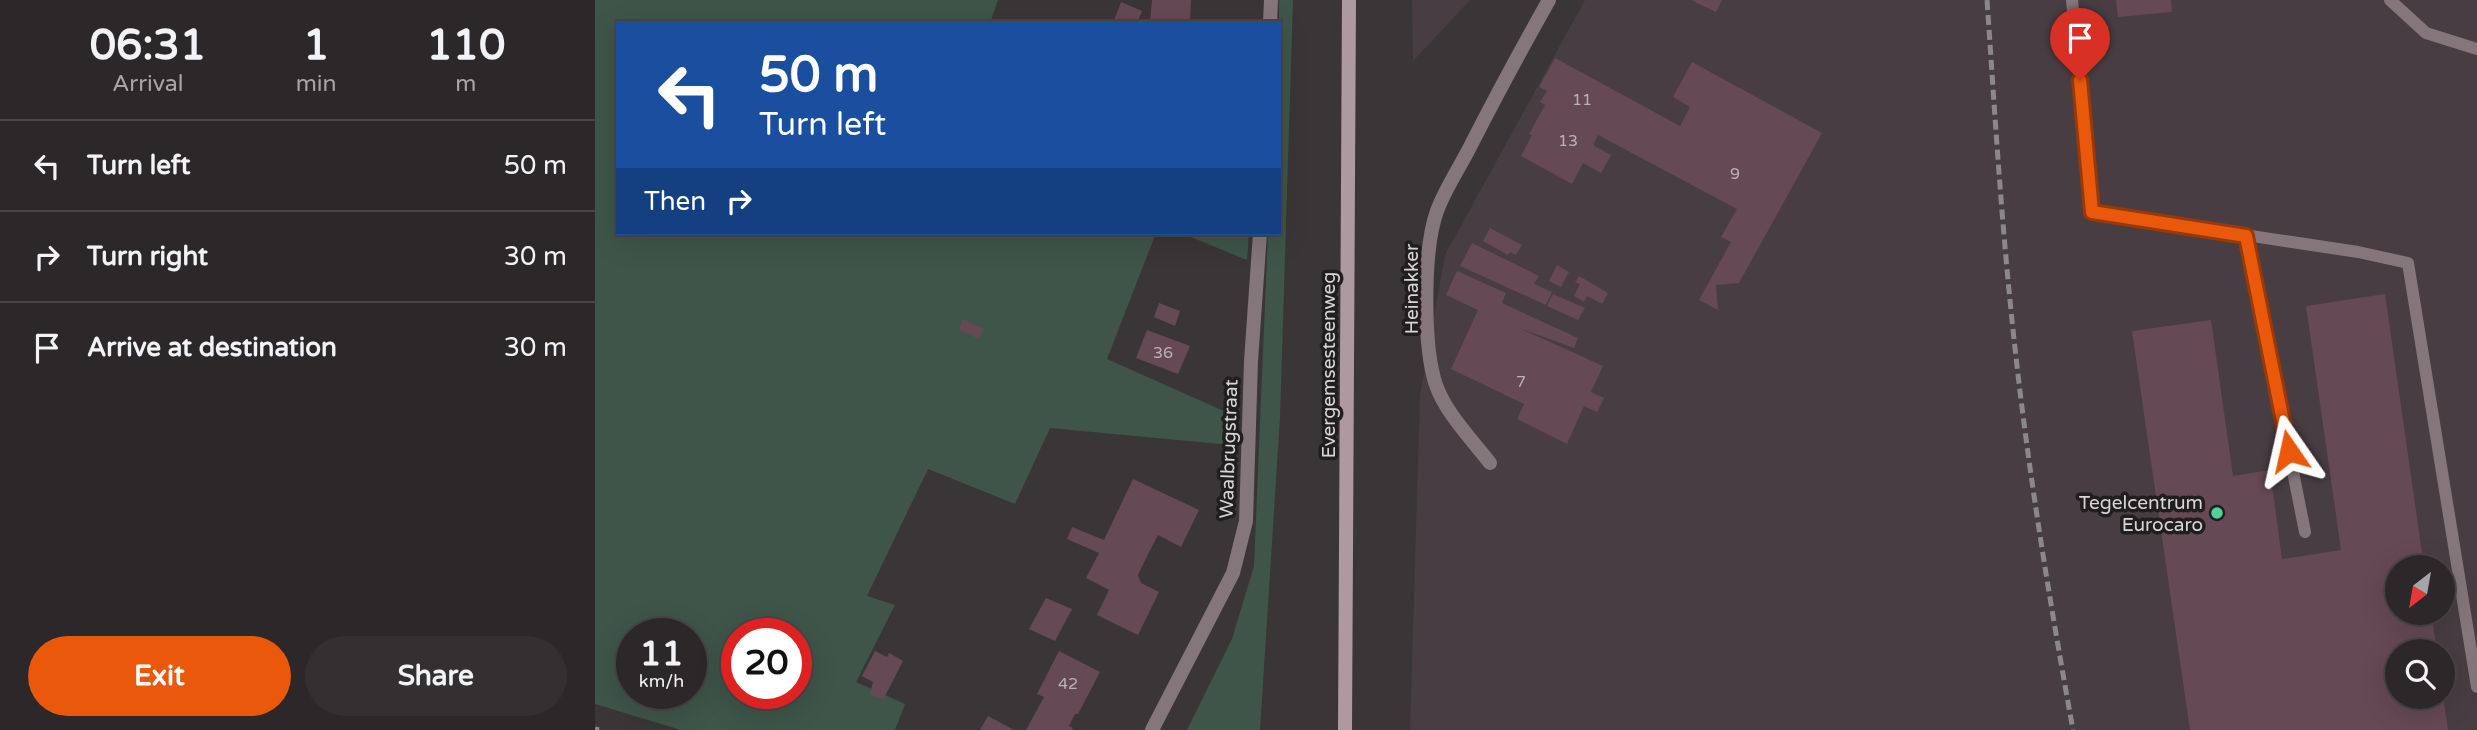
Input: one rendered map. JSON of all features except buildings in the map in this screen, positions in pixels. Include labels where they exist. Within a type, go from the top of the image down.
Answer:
[{"type":"main road","name":"Evergemsesteenweg","points":[[1345,730],[1349,0]]},
{"type":"street","points":[[1270,21],[1271,0]]},
{"type":"street","name":"Heinakker","points":[[1490,463],[1457,421],[1437,387],[1431,363],[1428,316],[1429,242],[1437,210],[1513,63],[1549,0]]},
{"type":"street","name":"Waalbrugstraat","points":[[1152,730],[1233,573],[1246,521],[1251,360],[1260,235]]},
{"type":"lane","points":[[2072,0],[2092,212],[2358,252],[2408,263],[2477,687]]},
{"type":"lane","points":[[2390,0],[2425,33],[2477,49]]},
{"type":"lane","points":[[2246,236],[2305,531]]},
{"type":"shaded area","points":[[1412,0],[1470,0],[1413,61]]},
{"type":"shaded area","points":[[1585,0],[2477,0],[2477,730],[1410,730],[1420,395],[1445,255]]},
{"type":"green space","points":[[595,0],[998,0],[991,21],[616,21],[616,235],[1155,235],[1107,359],[1235,416],[1231,445],[1050,428],[1015,504],[928,469],[867,596],[895,605],[856,682],[905,704],[895,730],[681,730],[595,704]]},
{"type":"green space","points":[[1279,0],[1293,0],[1280,417],[1260,730],[1187,730],[1232,639],[1254,566],[1268,235],[1281,235]]},
{"type":"green space","points":[[1186,235],[1249,235],[1247,260]]},
{"type":"railway","points":[[1987,0],[2010,304],[2041,539],[2073,730]]},
{"type":"railway","points":[[595,729],[599,730]]},
{"type":"place","name":"Tegelcentrum Eurocaro","points":[[2217,513]]},
{"type":"route","points":[[2080,80],[2092,212],[2246,236],[2289,451]]}]
